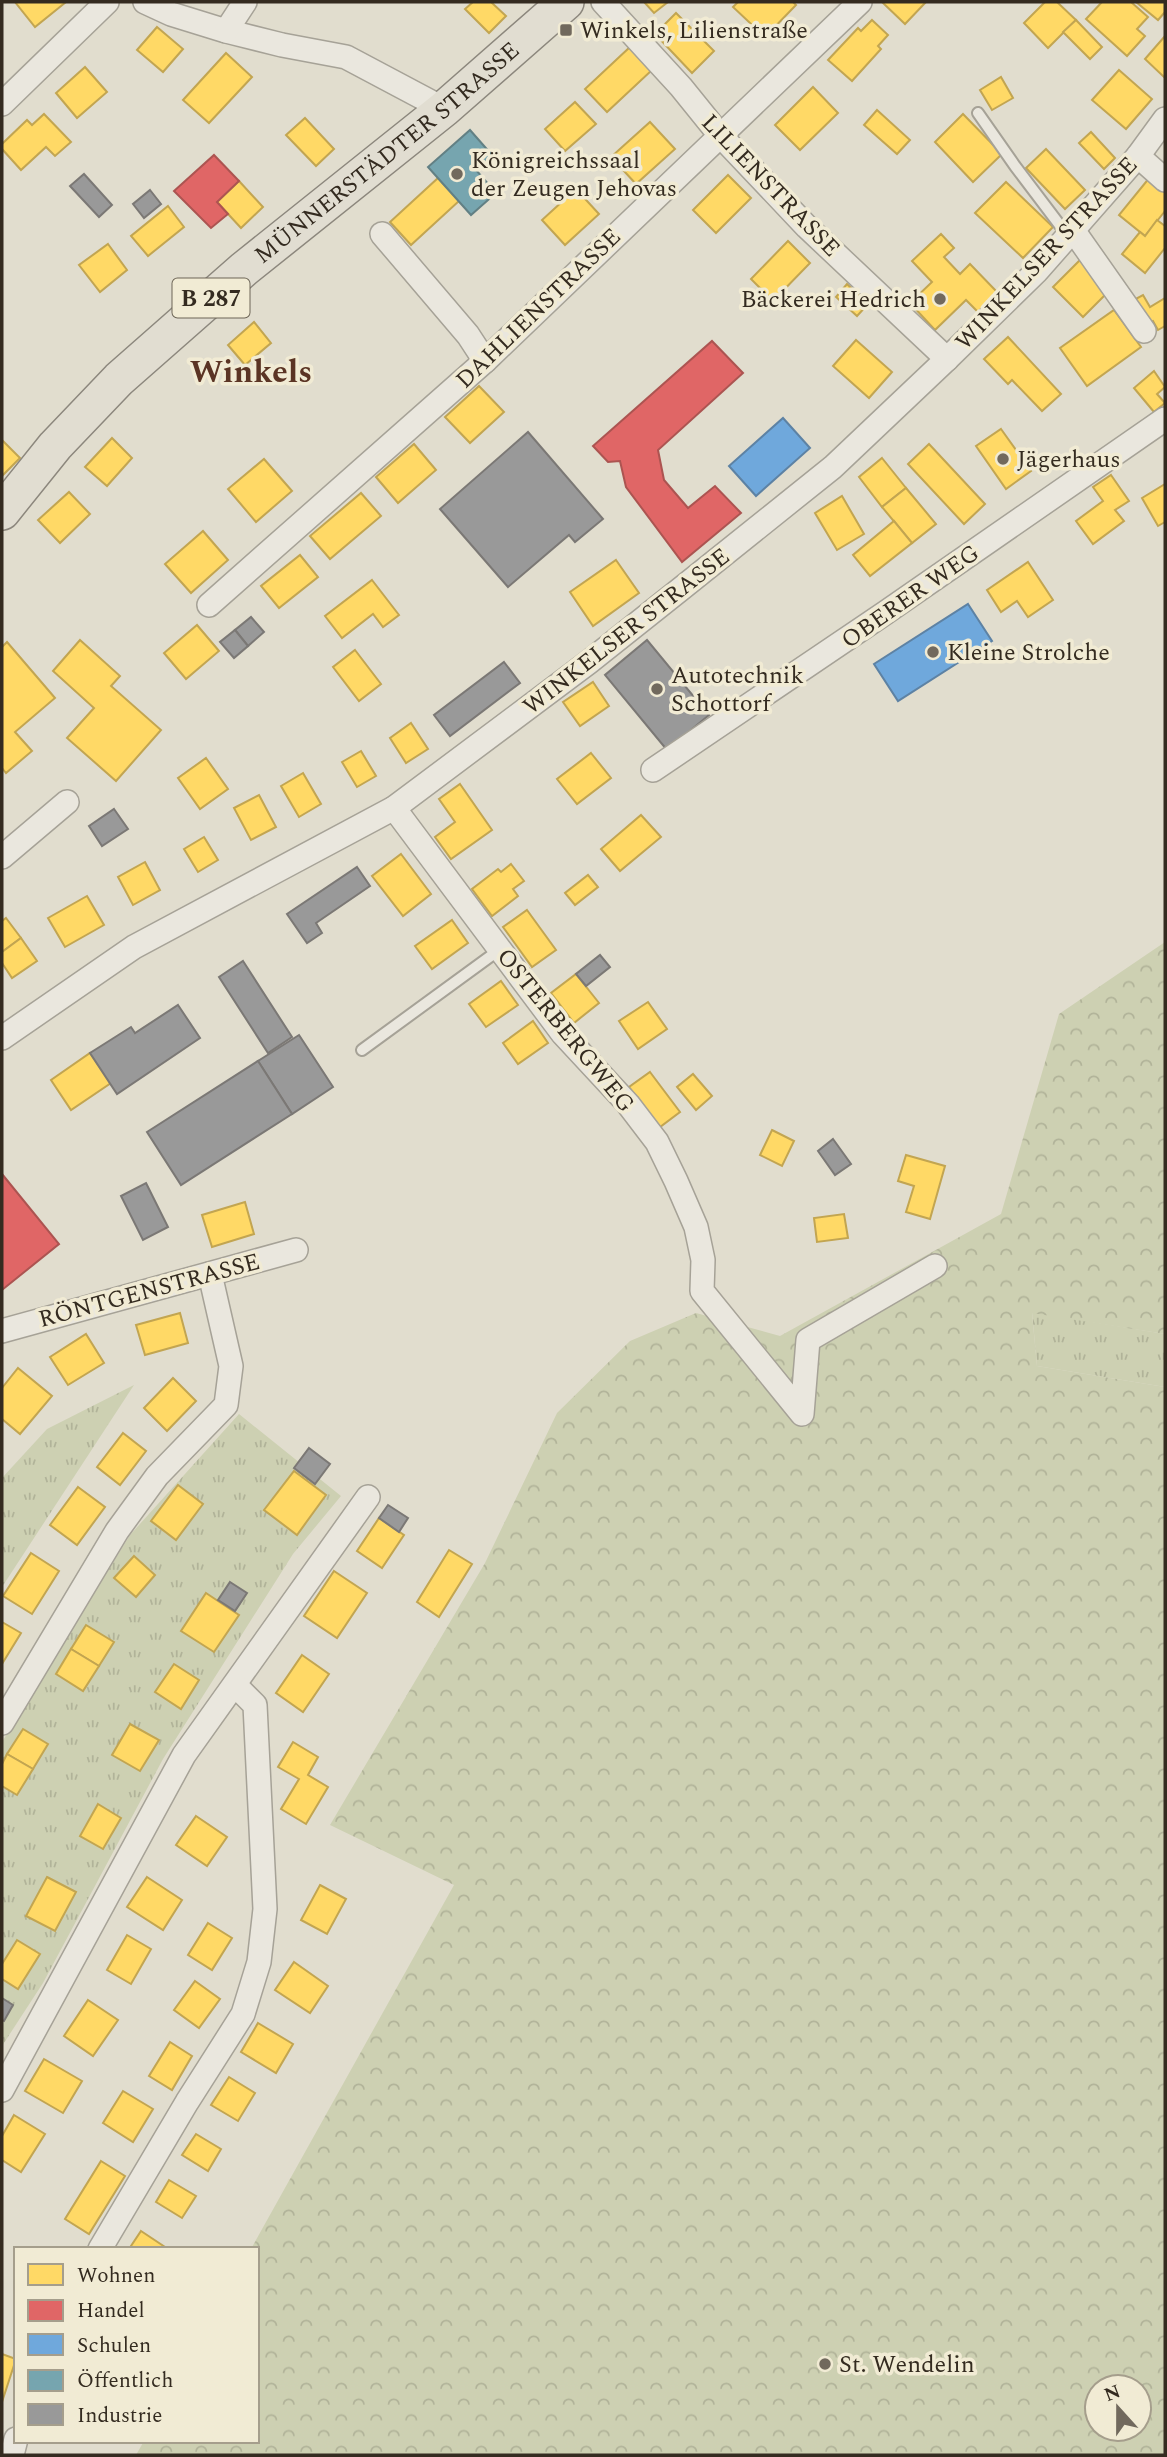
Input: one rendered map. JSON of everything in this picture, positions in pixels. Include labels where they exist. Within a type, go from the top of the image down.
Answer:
[{"type":"main road","name":"MÜNNERSTÄDTER STRASSE","points":[[2,512],[55,446],[118,379],[244,270],[444,108],[566,2]]},
{"type":"street","points":[[2,104],[107,2]]},
{"type":"street","points":[[145,2],[171,14],[226,31],[282,46],[346,57],[444,108]]},
{"type":"street","points":[[226,31],[245,2]]},
{"type":"street","name":"LILIENSTRASSE","points":[[603,2],[681,87],[719,134],[807,226],[947,359]]},
{"type":"street","name":"DAHLIENSTRASSE","points":[[209,605],[485,361],[719,134],[860,2]]},
{"type":"street","name":"WINKELSER STRASSE","points":[[2,1038],[134,947],[394,808],[585,665],[833,467],[1037,271],[1138,156],[1165,119]]},
{"type":"street","points":[[1138,156],[1165,180]]},
{"type":"street","points":[[1071,233],[1144,331]]},
{"type":"street","points":[[382,234],[468,335],[485,361]]},
{"type":"street","name":"OBERER WEG","points":[[653,770],[1165,419]]},
{"type":"street","points":[[2,858],[66,802]]},
{"type":"street","name":"OSTERBERGWEG","points":[[394,808],[563,1034],[628,1104],[657,1142],[696,1227],[703,1260],[702,1291],[802,1414],[808,1340],[935,1266]]},
{"type":"street","name":"RÖNTGENSTRASSE","points":[[2,1331],[296,1250]]},
{"type":"street","points":[[2,1723],[117,1531],[158,1476],[226,1405],[231,1366],[211,1274]]},
{"type":"street","points":[[2,2090],[184,1755],[368,1496]]},
{"type":"street","points":[[101,2247],[243,2014],[259,1962],[265,1909],[255,1705],[235,1685]]},
{"type":"lane","points":[[978,113],[1015,166],[1071,233]]},
{"type":"lane","points":[[362,1050],[499,950]]},
{"type":"green space","points":[[1165,942],[1165,1334],[1032,1313],[1037,1366],[1165,1387],[1165,2455],[136,2455],[143,2443],[259,2443],[259,2247],[252,2247],[454,1885],[330,1825],[485,1563],[557,1413],[630,1341],[696,1313],[780,1336],[1001,1214],[1059,1014]]},
{"type":"green space","points":[[1032,1312],[1165,1334],[1165,1387],[1037,1366]]},
{"type":"green space","points":[[134,1385],[2,1587],[2,1478],[47,1429]]},
{"type":"green space","points":[[239,1414],[341,1496],[293,1554],[163,1759],[43,1983],[2,2046],[2,1742],[130,1535]]},
{"type":"building: Wohnen","points":[[15,2],[66,2],[35,27]]},
{"type":"building: Wohnen","points":[[473,2],[491,2],[506,16],[489,33],[465,9]]},
{"type":"building: Wohnen","points":[[644,2],[668,2],[654,13]]},
{"type":"building: Wohnen","points":[[738,2],[793,2],[796,5],[765,37],[733,7]]},
{"type":"building: Wohnen","points":[[882,2],[926,2],[905,24]]},
{"type":"building: Wohnen","points":[[1045,2],[1057,2],[1076,20],[1048,48],[1024,23]]},
{"type":"building: Wohnen","points":[[1102,2],[1131,2],[1148,17],[1137,29],[1145,36],[1127,56],[1086,19]]},
{"type":"building: Wohnen","points":[[1136,2],[1165,2],[1165,12],[1158,20]]},
{"type":"building: Wohnen","points":[[676,13],[714,51],[692,73],[655,34]]},
{"type":"building: Wohnen","points":[[872,20],[888,35],[878,46],[881,49],[852,81],[828,60],[858,28],[861,31]]},
{"type":"building: Wohnen","points":[[1076,20],[1102,47],[1090,59],[1063,32]]},
{"type":"building: Wohnen","points":[[157,27],[183,49],[163,72],[137,50]]},
{"type":"building: Wohnen","points":[[1165,36],[1165,78],[1145,59]]},
{"type":"building: Wohnen","points":[[630,47],[652,70],[607,112],[585,89]]},
{"type":"building: Wohnen","points":[[226,53],[252,77],[209,123],[183,100]]},
{"type":"building: Wohnen","points":[[85,67],[107,92],[77,118],[56,93]]},
{"type":"building: Wohnen","points":[[1119,70],[1152,99],[1126,129],[1092,100]]},
{"type":"building: Wohnen","points":[[1001,77],[1013,98],[992,110],[980,90]]},
{"type":"building: Wohnen","points":[[813,87],[838,113],[800,150],[775,125]]},
{"type":"building: Wohnen","points":[[575,102],[596,124],[565,151],[545,129]]},
{"type":"building: Wohnen","points":[[877,110],[910,140],[897,154],[864,125]]},
{"type":"building: Wohnen","points":[[44,114],[71,142],[55,156],[46,147],[21,170],[2,149],[2,144],[27,120],[32,125]]},
{"type":"building: Wohnen","points":[[963,114],[1002,154],[973,182],[935,142]]},
{"type":"building: Wohnen","points":[[305,118],[334,149],[316,166],[286,135]]},
{"type":"building: Wohnen","points":[[650,122],[675,149],[636,184],[611,157]]},
{"type":"building: Wohnen","points":[[1091,132],[1115,158],[1104,169],[1079,143]]},
{"type":"building: Wohnen","points":[[1046,149],[1085,190],[1065,209],[1026,168]]},
{"type":"building: Wohnen","points":[[728,175],[751,198],[716,233],[693,210]]},
{"type":"building: Wohnen","points":[[1150,177],[1165,190],[1165,211],[1145,236],[1119,215]]},
{"type":"building: Wohnen","points":[[438,178],[459,201],[411,245],[390,222]]},
{"type":"building: Wohnen","points":[[239,181],[263,207],[241,228],[217,202]]},
{"type":"building: Wohnen","points":[[1006,182],[1053,227],[1023,258],[975,213]]},
{"type":"building: Wohnen","points":[[576,189],[599,214],[565,245],[542,220]]},
{"type":"building: Wohnen","points":[[168,206],[184,227],[148,256],[131,236]]},
{"type":"building: Wohnen","points":[[1157,220],[1165,226],[1165,248],[1145,273],[1122,254],[1140,232],[1145,236]]},
{"type":"building: Wohnen","points":[[941,234],[954,248],[944,257],[960,274],[970,264],[998,293],[978,312],[966,300],[935,330],[910,303],[932,282],[912,261]]},
{"type":"building: Wohnen","points":[[788,241],[810,263],[773,301],[751,279]]},
{"type":"building: Wohnen","points":[[108,244],[127,270],[100,292],[79,265]]},
{"type":"building: Wohnen","points":[[1080,260],[1110,290],[1083,317],[1053,287]]},
{"type":"building: Wohnen","points":[[847,284],[868,304],[857,316],[836,297]]},
{"type":"building: Wohnen","points":[[1143,295],[1150,307],[1165,298],[1165,326],[1158,330],[1153,321],[1144,326],[1130,302]]},
{"type":"building: Wohnen","points":[[1114,310],[1141,347],[1087,386],[1060,348]]},
{"type":"building: Wohnen","points":[[254,322],[271,343],[245,365],[228,345]]},
{"type":"building: Wohnen","points":[[1008,337],[1061,394],[1042,411],[1012,380],[1008,384],[984,359]]},
{"type":"building: Wohnen","points":[[856,340],[892,372],[869,398],[833,366]]},
{"type":"building: Wohnen","points":[[1154,371],[1165,387],[1157,394],[1165,403],[1154,412],[1134,388]]},
{"type":"building: Wohnen","points":[[479,386],[504,412],[470,443],[445,417]]},
{"type":"building: Wohnen","name":"Jägerhaus","points":[[1001,429],[1031,471],[1006,489],[976,446]]},
{"type":"building: Wohnen","points":[[112,438],[132,458],[107,486],[85,467]]},
{"type":"building: Wohnen","points":[[2,440],[20,458],[2,476]]},
{"type":"building: Wohnen","points":[[414,444],[436,470],[398,503],[376,477]]},
{"type":"building: Wohnen","points":[[929,444],[985,504],[964,524],[908,464]]},
{"type":"building: Wohnen","points":[[882,458],[906,488],[882,507],[859,477]]},
{"type":"building: Wohnen","points":[[264,459],[292,491],[256,522],[228,489]]},
{"type":"building: Wohnen","points":[[1111,475],[1129,501],[1115,510],[1124,521],[1093,544],[1076,521],[1103,501],[1093,487]]},
{"type":"building: Wohnen","points":[[1165,484],[1165,522],[1158,526],[1142,498]]},
{"type":"building: Wohnen","points":[[906,488],[936,524],[912,543],[882,507]]},
{"type":"building: Wohnen","points":[[69,492],[90,514],[60,543],[38,520]]},
{"type":"building: Wohnen","points":[[361,493],[381,516],[330,559],[310,536]]},
{"type":"building: Wohnen","points":[[842,496],[864,534],[837,550],[815,513]]},
{"type":"building: Wohnen","points":[[894,521],[912,543],[870,576],[853,555]]},
{"type":"building: Wohnen","points":[[203,531],[228,560],[191,593],[165,564]]},
{"type":"building: Wohnen","points":[[300,555],[318,577],[279,608],[261,586]]},
{"type":"building: Wohnen","points":[[616,560],[639,593],[593,626],[570,592]]},
{"type":"building: Wohnen","points":[[1028,562],[1053,600],[1028,617],[1017,601],[1001,612],[987,590]]},
{"type":"building: Wohnen","points":[[372,580],[399,615],[383,627],[373,614],[342,638],[325,616]]},
{"type":"building: Wohnen","points":[[197,625],[219,651],[186,679],[164,653]]},
{"type":"building: Wohnen","points":[[80,640],[120,676],[111,686],[161,730],[116,781],[67,738],[94,708],[53,671]]},
{"type":"building: Wohnen","points":[[7,642],[55,698],[15,732],[32,751],[6,773],[2,768],[2,647]]},
{"type":"building: Wohnen","points":[[355,650],[381,684],[359,701],[333,667]]},
{"type":"building: Wohnen","points":[[593,682],[609,706],[580,726],[563,702]]},
{"type":"building: Wohnen","points":[[411,723],[428,749],[406,763],[390,738]]},
{"type":"building: Wohnen","points":[[361,751],[376,776],[357,787],[342,762]]},
{"type":"building: Wohnen","points":[[591,753],[611,778],[577,804],[557,779]]},
{"type":"building: Wohnen","points":[[206,758],[228,789],[200,809],[178,778]]},
{"type":"building: Wohnen","points":[[303,773],[321,804],[299,817],[281,786]]},
{"type":"building: Wohnen","points":[[460,784],[492,830],[451,859],[435,837],[455,822],[439,799]]},
{"type":"building: Wohnen","points":[[259,795],[276,827],[251,840],[234,808]]},
{"type":"building: Wohnen","points":[[641,815],[661,837],[620,871],[601,849]]},
{"type":"building: Wohnen","points":[[204,837],[218,860],[198,872],[184,849]]},
{"type":"building: Wohnen","points":[[401,854],[431,894],[403,916],[372,876]]},
{"type":"building: Wohnen","points":[[145,862],[160,890],[133,905],[118,877]]},
{"type":"building: Wohnen","points":[[511,864],[524,881],[513,889],[518,896],[492,916],[472,889],[498,869],[501,872]]},
{"type":"building: Wohnen","points":[[588,875],[598,887],[575,905],[565,893]]},
{"type":"building: Wohnen","points":[[87,896],[104,925],[65,947],[48,918]]},
{"type":"building: Wohnen","points":[[527,910],[556,950],[532,967],[503,927]]},
{"type":"building: Wohnen","points":[[6,918],[21,938],[2,952],[2,921]]},
{"type":"building: Wohnen","points":[[452,920],[468,943],[432,969],[415,946]]},
{"type":"building: Wohnen","points":[[21,938],[37,961],[12,978],[2,963],[2,952]]},
{"type":"building: Wohnen","points":[[576,974],[599,1003],[574,1023],[551,993]]},
{"type":"building: Wohnen","points":[[501,981],[518,1005],[486,1027],[469,1004]]},
{"type":"building: Wohnen","points":[[648,1002],[667,1029],[638,1049],[619,1021]]},
{"type":"building: Wohnen","points":[[533,1021],[548,1043],[518,1064],[503,1043]]},
{"type":"building: Wohnen","points":[[90,1053],[111,1083],[71,1110],[51,1080]]},
{"type":"building: Wohnen","points":[[650,1072],[680,1112],[660,1127],[629,1087]]},
{"type":"building: Wohnen","points":[[693,1074],[712,1096],[696,1110],[677,1087]]},
{"type":"building: Wohnen","points":[[772,1130],[794,1141],[782,1166],[760,1155]]},
{"type":"building: Wohnen","points":[[906,1155],[945,1166],[930,1219],[906,1212],[914,1186],[898,1181]]},
{"type":"building: Wohnen","points":[[245,1202],[254,1234],[212,1247],[202,1215]]},
{"type":"building: Wohnen","points":[[844,1214],[848,1238],[817,1242],[814,1218]]},
{"type":"building: Wohnen","points":[[180,1313],[188,1343],[145,1355],[136,1325]]},
{"type":"building: Wohnen","points":[[86,1334],[104,1363],[68,1385],[50,1357]]},
{"type":"building: Wohnen","points":[[18,1368],[52,1396],[20,1434],[2,1419],[2,1388]]},
{"type":"building: Wohnen","points":[[173,1378],[196,1401],[167,1431],[144,1408]]},
{"type":"building: Wohnen","points":[[123,1433],[146,1451],[120,1485],[97,1467]]},
{"type":"building: Wohnen","points":[[294,1471],[326,1495],[297,1535],[264,1510]]},
{"type":"building: Wohnen","points":[[178,1485],[203,1504],[176,1540],[151,1521]]},
{"type":"building: Wohnen","points":[[78,1487],[105,1507],[77,1545],[50,1525]]},
{"type":"building: Wohnen","points":[[379,1518],[404,1535],[382,1568],[357,1551]]},
{"type":"building: Wohnen","points":[[449,1550],[472,1564],[439,1617],[417,1602]]},
{"type":"building: Wohnen","points":[[31,1553],[59,1571],[32,1614],[3,1596]]},
{"type":"building: Wohnen","points":[[134,1556],[155,1575],[136,1597],[114,1578]]},
{"type":"building: Wohnen","points":[[334,1571],[367,1593],[337,1638],[304,1616]]},
{"type":"building: Wohnen","points":[[206,1593],[239,1615],[214,1652],[181,1631]]},
{"type":"building: Wohnen","points":[[2,1622],[21,1633],[2,1664]]},
{"type":"building: Wohnen","points":[[86,1625],[114,1642],[99,1666],[71,1649]]},
{"type":"building: Wohnen","points":[[71,1649],[99,1666],[83,1691],[56,1674]]},
{"type":"building: Wohnen","points":[[302,1655],[329,1674],[303,1712],[276,1693]]},
{"type":"building: Wohnen","points":[[174,1664],[199,1680],[181,1709],[155,1692]]},
{"type":"building: Wohnen","points":[[130,1724],[159,1740],[140,1771],[112,1755]]},
{"type":"building: Wohnen","points":[[23,1729],[48,1744],[33,1769],[7,1754]]},
{"type":"building: Wohnen","points":[[293,1742],[318,1757],[308,1775],[328,1787],[306,1824],[281,1809],[299,1779],[278,1767]]},
{"type":"building: Wohnen","points":[[7,1754],[33,1769],[17,1795],[2,1786],[2,1764]]},
{"type":"building: Wohnen","points":[[98,1804],[121,1818],[103,1849],[80,1836]]},
{"type":"building: Wohnen","points":[[196,1816],[227,1837],[207,1866],[176,1845]]},
{"type":"building: Wohnen","points":[[47,1877],[76,1892],[55,1931],[26,1916]]},
{"type":"building: Wohnen","points":[[147,1877],[182,1900],[163,1930],[127,1907]]},
{"type":"building: Wohnen","points":[[320,1885],[346,1899],[327,1934],[301,1920]]},
{"type":"building: Wohnen","points":[[208,1923],[232,1938],[212,1970],[188,1955]]},
{"type":"building: Wohnen","points":[[127,1935],[151,1949],[131,1984],[107,1970]]},
{"type":"building: Wohnen","points":[[17,1940],[40,1954],[18,1989],[2,1979],[2,1964]]},
{"type":"building: Wohnen","points":[[294,1962],[328,1986],[310,2013],[275,1990]]},
{"type":"building: Wohnen","points":[[195,1981],[220,1999],[199,2028],[174,2010]]},
{"type":"building: Wohnen","points":[[88,2000],[118,2020],[93,2056],[64,2036]]},
{"type":"building: Wohnen","points":[[258,2023],[293,2044],[276,2073],[241,2052]]},
{"type":"building: Wohnen","points":[[170,2042],[192,2056],[172,2090],[149,2076]]},
{"type":"building: Wohnen","points":[[44,2059],[82,2081],[63,2113],[25,2091]]},
{"type":"building: Wohnen","points":[[229,2077],[255,2093],[238,2121],[211,2105]]},
{"type":"building: Wohnen","points":[[123,2091],[153,2109],[133,2142],[103,2123]]},
{"type":"building: Wohnen","points":[[14,2115],[45,2134],[21,2172],[2,2160],[2,2136]]},
{"type":"building: Wohnen","points":[[196,2134],[221,2149],[208,2171],[182,2155]]},
{"type":"building: Wohnen","points":[[101,2161],[125,2176],[89,2234],[65,2219]]},
{"type":"building: Wohnen","points":[[169,2180],[196,2196],[182,2218],[156,2202]]},
{"type":"building: Wohnen","points":[[141,2231],[165,2247],[130,2247]]},
{"type":"building: Wohnen","points":[[2,2354],[14,2358],[14,2365],[2,2402]]},
{"type":"building: Handel","points":[[214,155],[239,181],[217,202],[228,214],[211,228],[174,191]]},
{"type":"building: Handel","points":[[712,341],[743,373],[658,450],[664,480],[688,508],[715,486],[741,513],[682,562],[626,487],[620,461],[608,462],[593,446]]},
{"type":"building: Handel","points":[[2,1174],[59,1244],[2,1290]]},
{"type":"building: Schulen","points":[[783,418],[810,448],[756,496],[729,466]]},
{"type":"building: Schulen","name":"Kleine Strolche","points":[[968,604],[992,641],[898,701],[874,664]]},
{"type":"building: Öffentlich","name":"Königreichssaal der Zeugen Jehovas","points":[[470,130],[492,155],[476,170],[496,193],[471,215],[428,167]]},
{"type":"building: Industrie","points":[[84,174],[112,205],[99,217],[70,186]]},
{"type":"building: Industrie","points":[[150,190],[161,204],[144,218],[133,204]]},
{"type":"building: Industrie","points":[[528,432],[603,519],[575,542],[569,535],[508,587],[440,509]]},
{"type":"building: Industrie","points":[[251,617],[264,632],[248,646],[235,630]]},
{"type":"building: Industrie","points":[[235,630],[248,646],[234,658],[220,642]]},
{"type":"building: Industrie","points":[[647,640],[709,715],[667,750],[605,675]]},
{"type":"building: Industrie","points":[[504,662],[520,683],[450,736],[434,715]]},
{"type":"building: Industrie","points":[[114,809],[128,829],[102,846],[89,826]]},
{"type":"building: Industrie","points":[[357,867],[370,886],[316,923],[322,933],[307,943],[287,914]]},
{"type":"building: Industrie","points":[[600,955],[610,967],[586,986],[576,974]]},
{"type":"building: Industrie","points":[[243,961],[292,1037],[268,1053],[219,977]]},
{"type":"building: Industrie","points":[[178,1005],[200,1038],[117,1094],[90,1053],[131,1027],[135,1033]]},
{"type":"building: Industrie","points":[[299,1035],[333,1087],[292,1114],[258,1061]]},
{"type":"building: Industrie","points":[[258,1061],[292,1114],[181,1185],[147,1132]]},
{"type":"building: Industrie","points":[[833,1139],[851,1164],[835,1175],[818,1151]]},
{"type":"building: Industrie","points":[[146,1183],[168,1227],[143,1240],[121,1196]]},
{"type":"building: Industrie","points":[[309,1448],[330,1464],[315,1484],[294,1468]]},
{"type":"building: Industrie","points":[[388,1505],[408,1518],[399,1532],[379,1518]]},
{"type":"building: Industrie","points":[[230,1582],[247,1593],[235,1611],[218,1600]]},
{"type":"building: Industrie","points":[[2,1998],[13,2005],[4,2021],[2,2020]]},
{"type":"place","name":"Winkels, Lilienstraße","points":[[566,30]]},
{"type":"place","name":"Königreichssaal der Zeugen Jehovas","points":[[457,174]]},
{"type":"place","name":"Bäckerei Hedrich","points":[[940,299]]},
{"type":"place","name":"Jägerhaus","points":[[1003,459]]},
{"type":"place","name":"Kleine Strolche","points":[[933,652]]},
{"type":"place","name":"Autotechnik Schottorf","points":[[657,689]]},
{"type":"place","name":"St. Wendelin","points":[[825,2364]]},
{"type":"district","name":"Winkels","points":[[251,371]]}]
